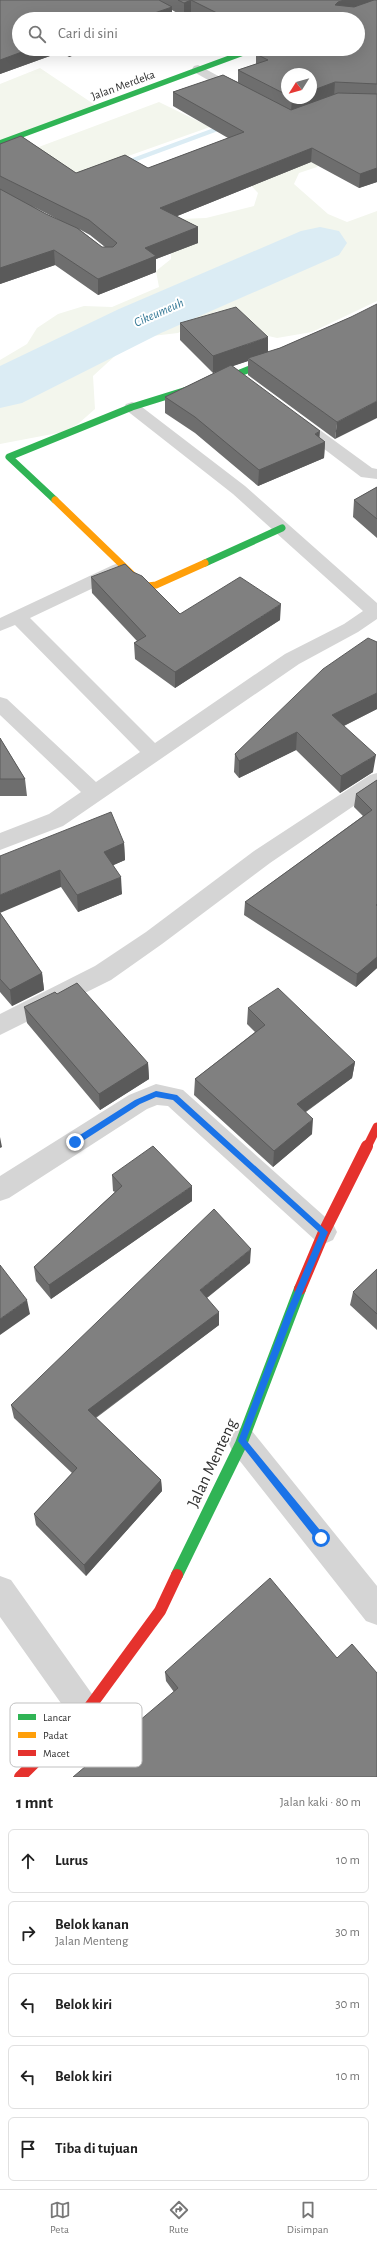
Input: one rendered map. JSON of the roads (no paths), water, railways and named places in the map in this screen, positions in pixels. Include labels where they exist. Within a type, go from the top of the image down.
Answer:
[{"type":"street","points":[[142,0],[165,12]]},
{"type":"street","name":"Jalan Merdeka","points":[[0,143],[231,56]]},
{"type":"street","points":[[198,69],[251,99]]},
{"type":"street","points":[[282,528],[156,585],[148,586],[141,583],[9,456],[132,407],[242,379],[286,355]]},
{"type":"street","points":[[0,842],[56,820],[292,659],[351,628],[376,612],[239,490],[132,407]]},
{"type":"street","points":[[285,412],[367,473],[377,474]]},
{"type":"street","points":[[124,567],[9,620],[154,754]]},
{"type":"street","points":[[0,704],[95,793]]},
{"type":"street","points":[[0,1025],[102,973],[154,938],[262,857],[377,780]]},
{"type":"street","points":[[0,1190],[138,1102],[156,1094],[174,1097],[324,1232]]},
{"type":"street","name":"Jalan Menteng","points":[[93,1703],[160,1611],[242,1441],[290,1313],[324,1232],[377,1127]]},
{"type":"street","points":[[242,1441],[377,1610]]},
{"type":"street","points":[[0,1591],[80,1703]]},
{"type":"street","name":"Jalan Menteng","points":[[20,1777],[30,1767]]},
{"type":"waterway","points":[[115,166],[233,124]]},
{"type":"waterway","name":"Cikeumeuh","points":[[0,390],[140,321],[320,243]]}]
